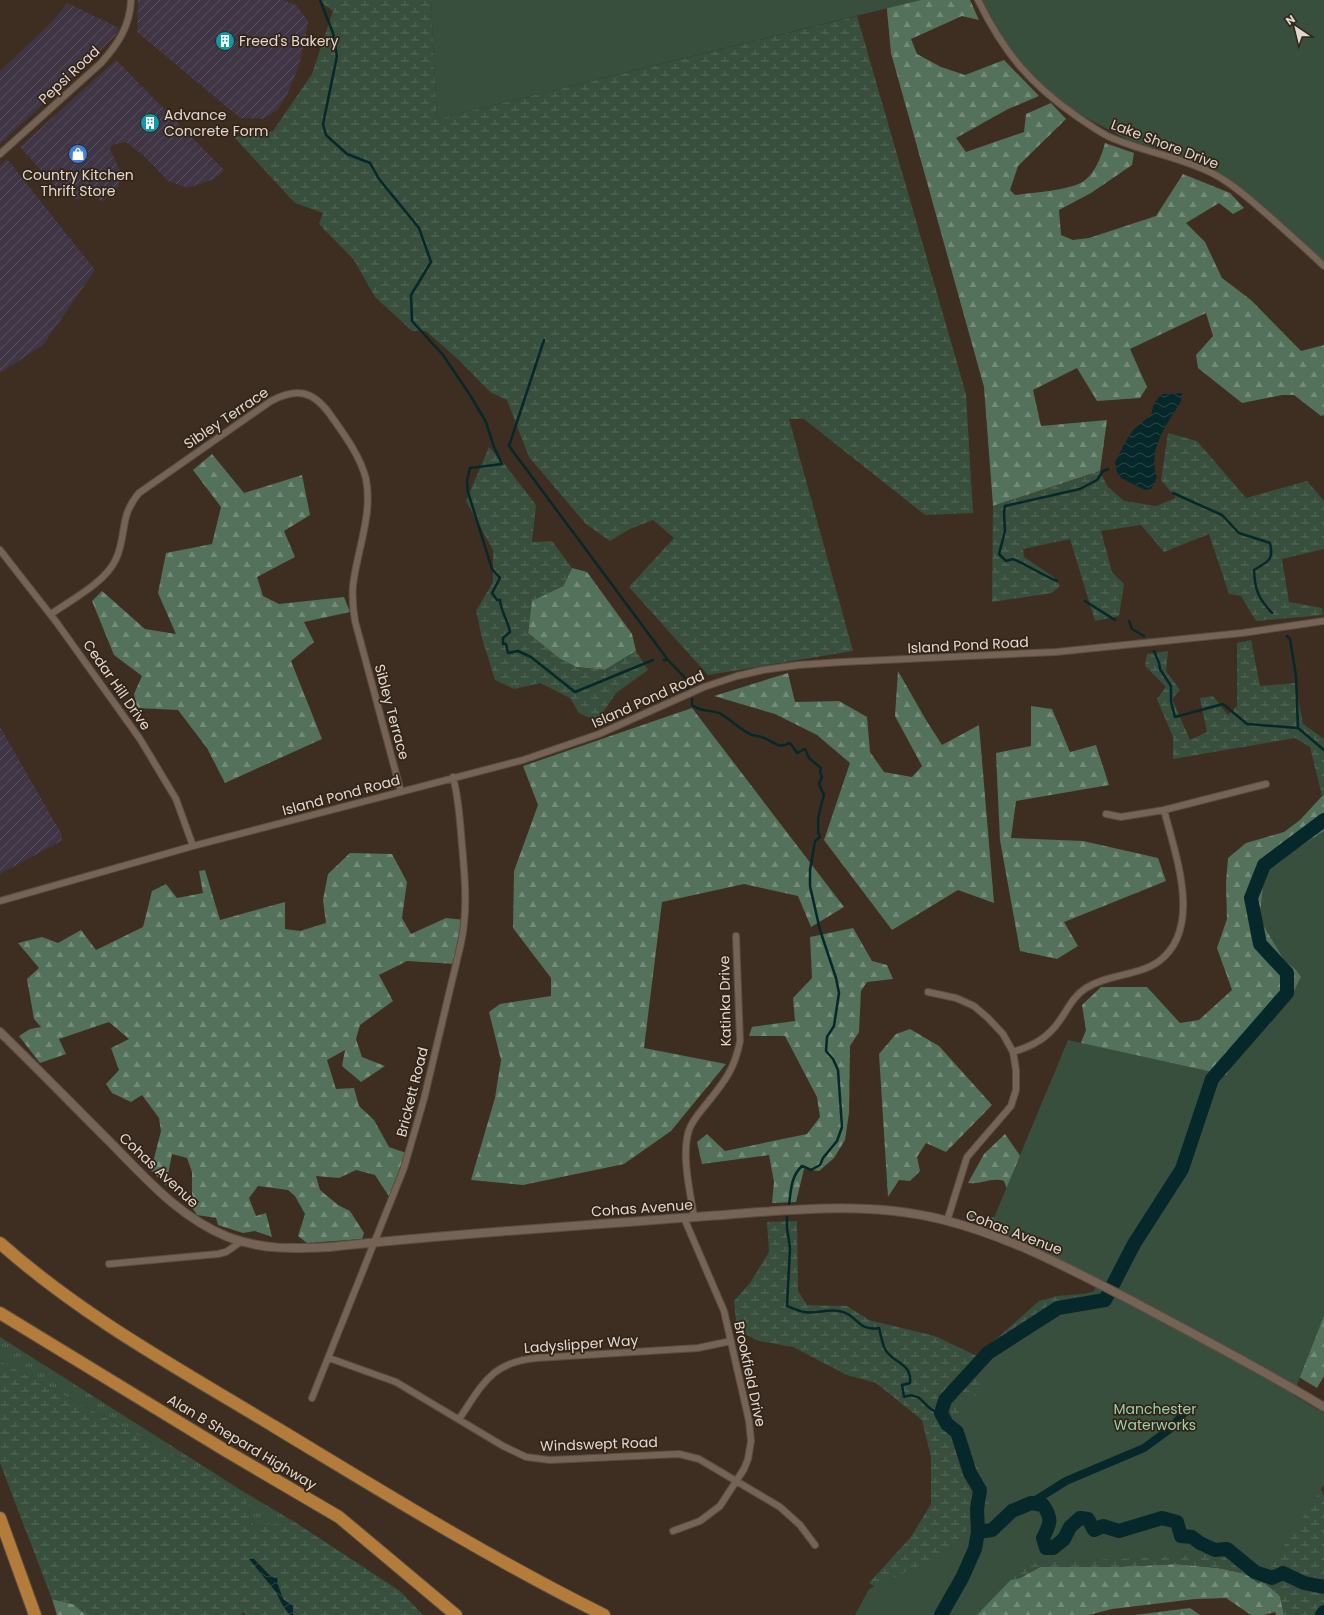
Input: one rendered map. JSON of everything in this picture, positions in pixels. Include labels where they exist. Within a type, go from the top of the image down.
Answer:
[{"type":"highway","points":[[0,1243],[84,1309],[158,1357],[464,1540],[542,1584],[604,1615]]},
{"type":"highway","name":"Alan B Shepard Highway","points":[[0,1313],[223,1450],[339,1517],[456,1615]]},
{"type":"highway","points":[[0,1518],[35,1615]]},
{"type":"street","name":"Pepsi Road","points":[[0,154],[101,63],[113,50],[123,35],[129,18],[131,0]]},
{"type":"street","name":"Lake Shore Drive","points":[[978,0],[994,31],[1016,63],[1032,80],[1063,106],[1096,130],[1112,138],[1196,166],[1219,178],[1256,204],[1324,266]]},
{"type":"street","name":"Sibley Terrace","points":[[51,614],[99,580],[112,568],[119,552],[125,516],[128,508],[139,493],[271,401],[288,393],[298,392],[315,397],[322,403],[352,447],[361,462],[366,480],[366,515],[356,568],[352,604],[355,621],[401,792]]},
{"type":"street","name":"Cedar Hill Drive","points":[[0,550],[51,614],[140,739],[168,783],[176,799],[193,846]]},
{"type":"street","name":"Island Pond Road","points":[[0,901],[193,846],[523,760],[574,743],[623,724],[704,687],[737,676],[763,670],[798,665],[842,662],[1056,652],[1242,633],[1324,621]]},
{"type":"street","name":"Brickett Road","points":[[312,1398],[395,1194],[415,1132],[465,925],[465,881],[460,819],[454,777]]},
{"type":"street","points":[[1106,814],[1121,818],[1164,810],[1266,784]]},
{"type":"street","points":[[1013,1052],[1031,1046],[1052,1030],[1076,995],[1086,988],[1114,976],[1144,969],[1158,962],[1177,939],[1182,920],[1183,891],[1164,810]]},
{"type":"street","name":"Katinka Drive","points":[[694,1218],[686,1157],[686,1143],[695,1119],[731,1071],[737,1058],[740,1041],[736,936]]},
{"type":"street","points":[[928,992],[956,998],[974,1006],[1003,1034],[1013,1052],[1016,1070],[1016,1090],[1011,1106],[966,1157],[947,1221]]},
{"type":"street","name":"Cohas Avenue","points":[[0,1032],[169,1200],[197,1221],[227,1236],[242,1241],[264,1247],[304,1249],[782,1211],[858,1209],[912,1213],[947,1221],[1015,1243],[1105,1287],[1268,1373],[1324,1406]]},
{"type":"street","name":"Brookfield Drive","points":[[673,1531],[693,1525],[708,1517],[722,1503],[748,1459],[751,1446],[751,1431],[731,1341],[720,1302],[684,1218]]},
{"type":"street","points":[[109,1264],[218,1254],[226,1252],[242,1241]]},
{"type":"street","name":"Ladyslipper Way","points":[[459,1420],[488,1379],[500,1369],[514,1362],[537,1358],[698,1348],[731,1341]]},
{"type":"street","name":"Windswept Road","points":[[329,1358],[396,1382],[503,1446],[526,1457],[550,1460],[679,1454],[699,1459],[790,1514],[815,1545]]},
{"type":"shaded area","points":[[138,0],[284,0],[296,5],[308,21],[305,40],[299,65],[287,95],[278,109],[263,119],[240,118],[137,32]]},
{"type":"shaded area","points":[[67,3],[119,28],[115,36],[0,144],[0,71],[54,20]]},
{"type":"shaded area","points":[[116,60],[224,170],[214,179],[188,188],[168,181],[144,156],[126,142],[112,145],[110,149],[120,171],[119,187],[102,202],[93,194],[77,200],[58,189],[20,147]]},
{"type":"shaded area","points":[[7,159],[95,270],[43,345],[0,373],[0,166]]},
{"type":"shaded area","points":[[0,727],[62,835],[61,841],[0,874]]},
{"type":"green space","points":[[318,0],[431,0],[437,119],[857,16],[966,394],[973,513],[925,515],[804,419],[789,419],[853,651],[708,675],[629,587],[674,538],[653,520],[630,529],[610,541],[586,524],[529,457],[507,400],[490,392],[461,362],[426,331],[412,331],[375,297],[354,260],[319,224],[323,213],[295,203],[234,137],[273,131],[312,74],[333,11]]},
{"type":"green space","points":[[431,0],[921,0],[437,119]]},
{"type":"green space","points":[[886,0],[970,0],[979,20],[962,16],[911,39],[917,54],[941,67],[965,75],[1004,60],[1039,96],[1008,109],[956,138],[966,152],[1024,132],[1026,114],[1051,103],[1066,119],[1018,166],[1010,190],[1015,195],[1061,189],[1084,181],[1095,169],[1105,143],[1134,153],[1132,165],[1091,193],[1059,210],[1061,235],[1073,240],[1089,238],[1156,216],[1183,174],[1230,193],[1244,208],[1233,214],[1219,203],[1186,223],[1205,242],[1222,278],[1251,300],[1301,351],[1324,345],[1324,415],[1321,416],[1294,395],[1282,395],[1242,403],[1198,368],[1196,355],[1213,336],[1206,313],[1130,349],[1147,387],[1140,398],[1097,401],[1077,368],[1033,390],[1041,426],[1107,420],[1100,471],[993,506],[984,387],[891,53]]},
{"type":"green space","points":[[982,0],[1324,0],[1324,262],[1285,226],[1220,174],[1170,152],[1132,142],[1073,111],[1035,79],[1011,52]]},
{"type":"green space","points":[[1168,433],[1197,441],[1246,498],[1307,481],[1324,501],[1324,549],[1282,559],[1289,602],[1322,608],[1323,615],[1256,621],[1241,596],[1229,594],[1209,534],[1164,552],[1141,525],[1101,531],[1112,572],[1124,584],[1119,616],[1095,621],[1070,539],[1023,549],[1024,557],[1055,578],[1060,586],[1052,593],[992,602],[993,506],[1100,471],[1107,486],[1124,501],[1156,506],[1176,498],[1161,480]]},
{"type":"green space","points":[[489,447],[502,461],[536,505],[532,542],[552,541],[572,568],[563,586],[532,601],[528,633],[560,659],[576,667],[605,670],[636,651],[648,670],[616,693],[597,721],[579,713],[570,698],[540,683],[514,689],[495,680],[482,638],[476,611],[493,582],[493,550],[466,501]]},
{"type":"green space","points":[[212,454],[244,493],[302,475],[310,515],[284,531],[295,557],[257,577],[263,596],[279,604],[344,597],[350,612],[304,622],[314,642],[291,661],[322,739],[225,783],[207,748],[178,710],[137,708],[134,694],[142,676],[114,655],[92,601],[102,591],[145,629],[176,634],[158,593],[166,553],[212,544],[221,507],[193,470]]},
{"type":"green space","points":[[572,568],[587,572],[632,634],[636,651],[605,670],[576,667],[560,659],[528,633],[531,601],[563,586]]},
{"type":"green space","points":[[1251,640],[1260,686],[1295,683],[1303,724],[1324,739],[1324,794],[1322,796],[1310,747],[1295,738],[1173,759],[1173,737],[1157,699],[1166,687],[1145,666],[1147,654],[1168,651],[1166,671],[1180,690],[1172,699],[1190,740],[1207,732],[1200,698],[1213,696],[1228,715],[1237,706],[1237,643]]},
{"type":"green space","points":[[898,671],[942,745],[979,725],[994,903],[958,890],[892,930],[824,840],[850,763],[817,735],[775,714],[714,696],[788,673],[795,702],[839,701],[867,717],[870,752],[884,772],[912,777],[922,766],[895,716]]},
{"type":"green space","points":[[1031,706],[1052,709],[1070,752],[1096,745],[1109,785],[1016,801],[1011,838],[1083,841],[1158,858],[1166,881],[1064,922],[1078,946],[1057,959],[1020,951],[1000,840],[996,753],[1031,746]]},
{"type":"green space","points":[[692,708],[844,907],[811,927],[798,896],[744,884],[662,902],[644,1048],[726,1064],[671,1131],[624,1164],[523,1185],[471,1180],[495,1098],[501,1060],[489,1012],[500,1004],[551,996],[551,978],[513,928],[514,871],[538,805],[523,766]]},
{"type":"green space","points":[[1324,794],[1324,1148],[1068,1075],[1086,1030],[1082,1005],[1101,987],[1147,987],[1180,1023],[1199,1020],[1232,990],[1217,948],[1227,919],[1226,883],[1228,858],[1246,843],[1284,832],[1300,820]]},
{"type":"green space","name":"Manchester Waterworks","points":[[1324,831],[1324,1316],[1293,1395],[1324,1413],[1324,1485],[1259,1584],[1220,1554],[1027,1563],[977,1615],[855,1615],[869,1589],[949,1552],[989,1503],[986,1483],[969,1446],[956,1403],[948,1397],[956,1389],[972,1396],[979,1395],[982,1389],[981,1371],[985,1361],[1023,1334],[1041,1310],[1051,1305],[1094,1291],[1099,1281],[989,1230],[1068,1040],[1226,1075],[1235,1060],[1288,1002],[1301,977],[1296,970],[1284,960],[1263,925],[1260,914],[1264,875],[1271,867]]},
{"type":"green space","points":[[350,853],[392,854],[407,882],[402,918],[411,934],[446,918],[465,920],[456,964],[407,961],[379,975],[393,1001],[360,1025],[356,1039],[362,1057],[385,1066],[361,1082],[342,1066],[345,1050],[327,1060],[336,1089],[354,1088],[359,1106],[374,1120],[389,1147],[409,1154],[394,1198],[388,1195],[375,1175],[356,1170],[339,1178],[316,1176],[320,1190],[338,1205],[350,1211],[364,1233],[362,1239],[307,1243],[298,1236],[305,1214],[295,1196],[288,1190],[258,1186],[249,1198],[256,1216],[266,1213],[272,1237],[255,1231],[243,1233],[218,1225],[216,1218],[197,1215],[190,1204],[200,1202],[192,1196],[192,1172],[187,1158],[172,1154],[166,1185],[151,1170],[161,1131],[159,1118],[142,1095],[131,1102],[112,1093],[106,1084],[119,1070],[111,1048],[129,1039],[109,1022],[59,1039],[66,1054],[40,1063],[19,1036],[30,1029],[41,1027],[34,1019],[27,979],[39,968],[18,943],[42,937],[58,943],[81,930],[96,950],[143,927],[152,891],[166,884],[177,898],[203,893],[199,871],[205,870],[220,920],[285,902],[285,929],[300,931],[326,923],[323,900],[328,874]]},
{"type":"green space","points":[[853,928],[872,961],[887,965],[893,979],[867,982],[861,991],[859,1032],[850,1046],[849,1113],[845,1140],[834,1158],[819,1171],[804,1169],[796,1202],[772,1203],[774,1182],[769,1155],[702,1164],[697,1142],[707,1134],[725,1151],[807,1134],[820,1117],[817,1097],[785,1036],[749,1036],[752,1027],[795,1021],[793,998],[812,978],[810,937]]},
{"type":"green space","points":[[910,1029],[939,1046],[992,1105],[946,1152],[926,1143],[917,1157],[920,1171],[910,1181],[899,1180],[888,1197],[879,1054],[896,1034]]},
{"type":"green space","points":[[1005,1134],[1046,1193],[1007,1230],[965,1216],[967,1212],[981,1219],[997,1217],[1013,1206],[1004,1181],[994,1180],[968,1183],[984,1154]]},
{"type":"green space","points":[[797,1221],[798,1291],[807,1305],[847,1306],[869,1320],[935,1336],[977,1356],[1039,1301],[1057,1296],[1097,1293],[1319,1484],[1324,1496],[1324,1615],[1284,1615],[1280,1596],[1266,1584],[1242,1573],[1218,1568],[1176,1564],[1114,1567],[1040,1567],[1020,1578],[901,1604],[869,1583],[911,1537],[931,1504],[931,1457],[922,1420],[876,1383],[847,1375],[793,1347],[759,1341],[737,1330],[734,1301],[750,1283],[769,1252],[767,1222]]},
{"type":"green space","points":[[1324,1260],[1324,1376],[1317,1388],[1237,1340]]},
{"type":"green space","points":[[0,1337],[244,1492],[0,1361]]},
{"type":"green space","points":[[0,1361],[244,1492],[254,1527],[293,1521],[400,1591],[423,1615],[293,1615],[293,1607],[283,1599],[277,1582],[254,1559],[250,1559],[276,1592],[283,1606],[290,1615],[246,1615],[244,1612],[241,1615],[86,1615],[73,1604],[52,1599],[0,1463]]},
{"type":"green space","points":[[244,1492],[293,1521],[254,1527]]},
{"type":"green space","points":[[1176,1564],[1218,1568],[1242,1573],[1266,1584],[1280,1596],[1284,1615],[1276,1615],[1275,1612],[1264,1615],[1251,1615],[1226,1598],[1195,1599],[1112,1609],[1089,1615],[961,1615],[1000,1582],[1020,1578],[1040,1567],[1114,1567]]},
{"type":"green space","points":[[52,1599],[73,1604],[86,1615],[57,1615]]},
{"type":"green space","points":[[1190,1608],[1200,1615],[1135,1615]]},
{"type":"water","points":[[1182,393],[1181,401],[1165,428],[1157,447],[1155,467],[1157,478],[1151,489],[1145,490],[1121,478],[1117,472],[1115,462],[1134,429],[1151,415],[1154,403],[1160,396],[1164,394]]},
{"type":"water","points":[[249,1559],[254,1559],[271,1577],[277,1578],[283,1599],[293,1606],[293,1615],[290,1615],[283,1606],[276,1592]]},
{"type":"waterway","points":[[320,0],[333,33],[337,56],[323,124],[326,135],[347,154],[370,163],[379,179],[419,228],[431,262],[411,295],[412,321],[443,355],[470,395],[486,422],[494,447],[502,464],[470,468],[467,481],[468,492],[492,569],[500,578],[492,593],[497,600],[500,600],[510,632],[503,638],[503,644],[506,644],[508,653],[518,651],[531,657],[575,692],[653,660]]},
{"type":"waterway","points":[[544,340],[509,446],[668,660]]},
{"type":"waterway","points":[[1057,581],[1013,559],[1006,561],[999,554],[1005,531],[1005,506],[1080,489],[1097,480],[1103,471],[1108,469]]},
{"type":"waterway","points":[[1173,493],[1222,515],[1239,533],[1270,543],[1271,554],[1269,560],[1254,570],[1256,588],[1260,598],[1272,613]]},
{"type":"waterway","points":[[1085,601],[1115,620]]},
{"type":"waterway","points":[[1129,621],[1132,629],[1144,636]]},
{"type":"waterway","points":[[1287,636],[1290,639],[1296,676],[1298,728]]},
{"type":"waterway","points":[[1154,651],[1160,669],[1171,686],[1171,702],[1175,717],[1223,704],[1247,724],[1298,728],[1324,750]]},
{"type":"waterway","points":[[664,660],[668,660],[686,679],[688,689]]},
{"type":"waterway","points":[[692,699],[692,705],[695,707],[721,714],[752,735],[762,737],[782,746],[789,743],[797,753],[805,749],[809,758],[821,768],[820,772],[822,777],[819,784],[824,795],[818,819],[818,832],[820,837],[815,841],[810,870],[810,886],[820,930],[836,978],[839,993],[834,1026],[827,1037],[826,1051],[833,1059],[838,1070],[842,1127],[837,1141],[823,1158],[820,1165],[811,1170],[802,1166],[798,1170],[792,1184],[789,1205]]},
{"type":"waterway","points":[[941,1615],[962,1578],[975,1549],[978,1532],[977,1509],[980,1490],[970,1473],[957,1432],[947,1424],[941,1413],[945,1400],[988,1353],[1058,1308],[1105,1300],[1134,1244],[1182,1169],[1212,1079],[1287,993],[1287,973],[1260,944],[1251,898],[1264,865],[1324,820]]},
{"type":"waterway","points":[[787,1217],[790,1248],[787,1306],[804,1312],[839,1311],[850,1315],[866,1327],[872,1329],[879,1328],[882,1342],[888,1354],[905,1367],[910,1376],[910,1383],[902,1385],[904,1397],[917,1397],[932,1410],[941,1413]]},
{"type":"waterway","points":[[1031,1503],[1066,1481],[1144,1448],[1170,1429],[1185,1412]]},
{"type":"waterway","points":[[978,1532],[992,1530],[1012,1511],[1031,1503],[1043,1505],[1048,1514],[1049,1525],[1043,1538],[1046,1548],[1053,1548],[1064,1539],[1070,1527],[1080,1518],[1088,1519],[1094,1530],[1103,1526],[1119,1531],[1162,1518],[1177,1522],[1181,1536],[1192,1537],[1200,1543],[1215,1550],[1227,1549],[1255,1572],[1272,1578],[1283,1573],[1304,1583],[1324,1587]]},
{"type":"place","name":"Freed's Bakery","points":[[225,41]]},
{"type":"place","name":"Advance Concrete Form","points":[[150,123]]},
{"type":"place","name":"Country Kitchen Thrift Store","points":[[78,154]]}]
